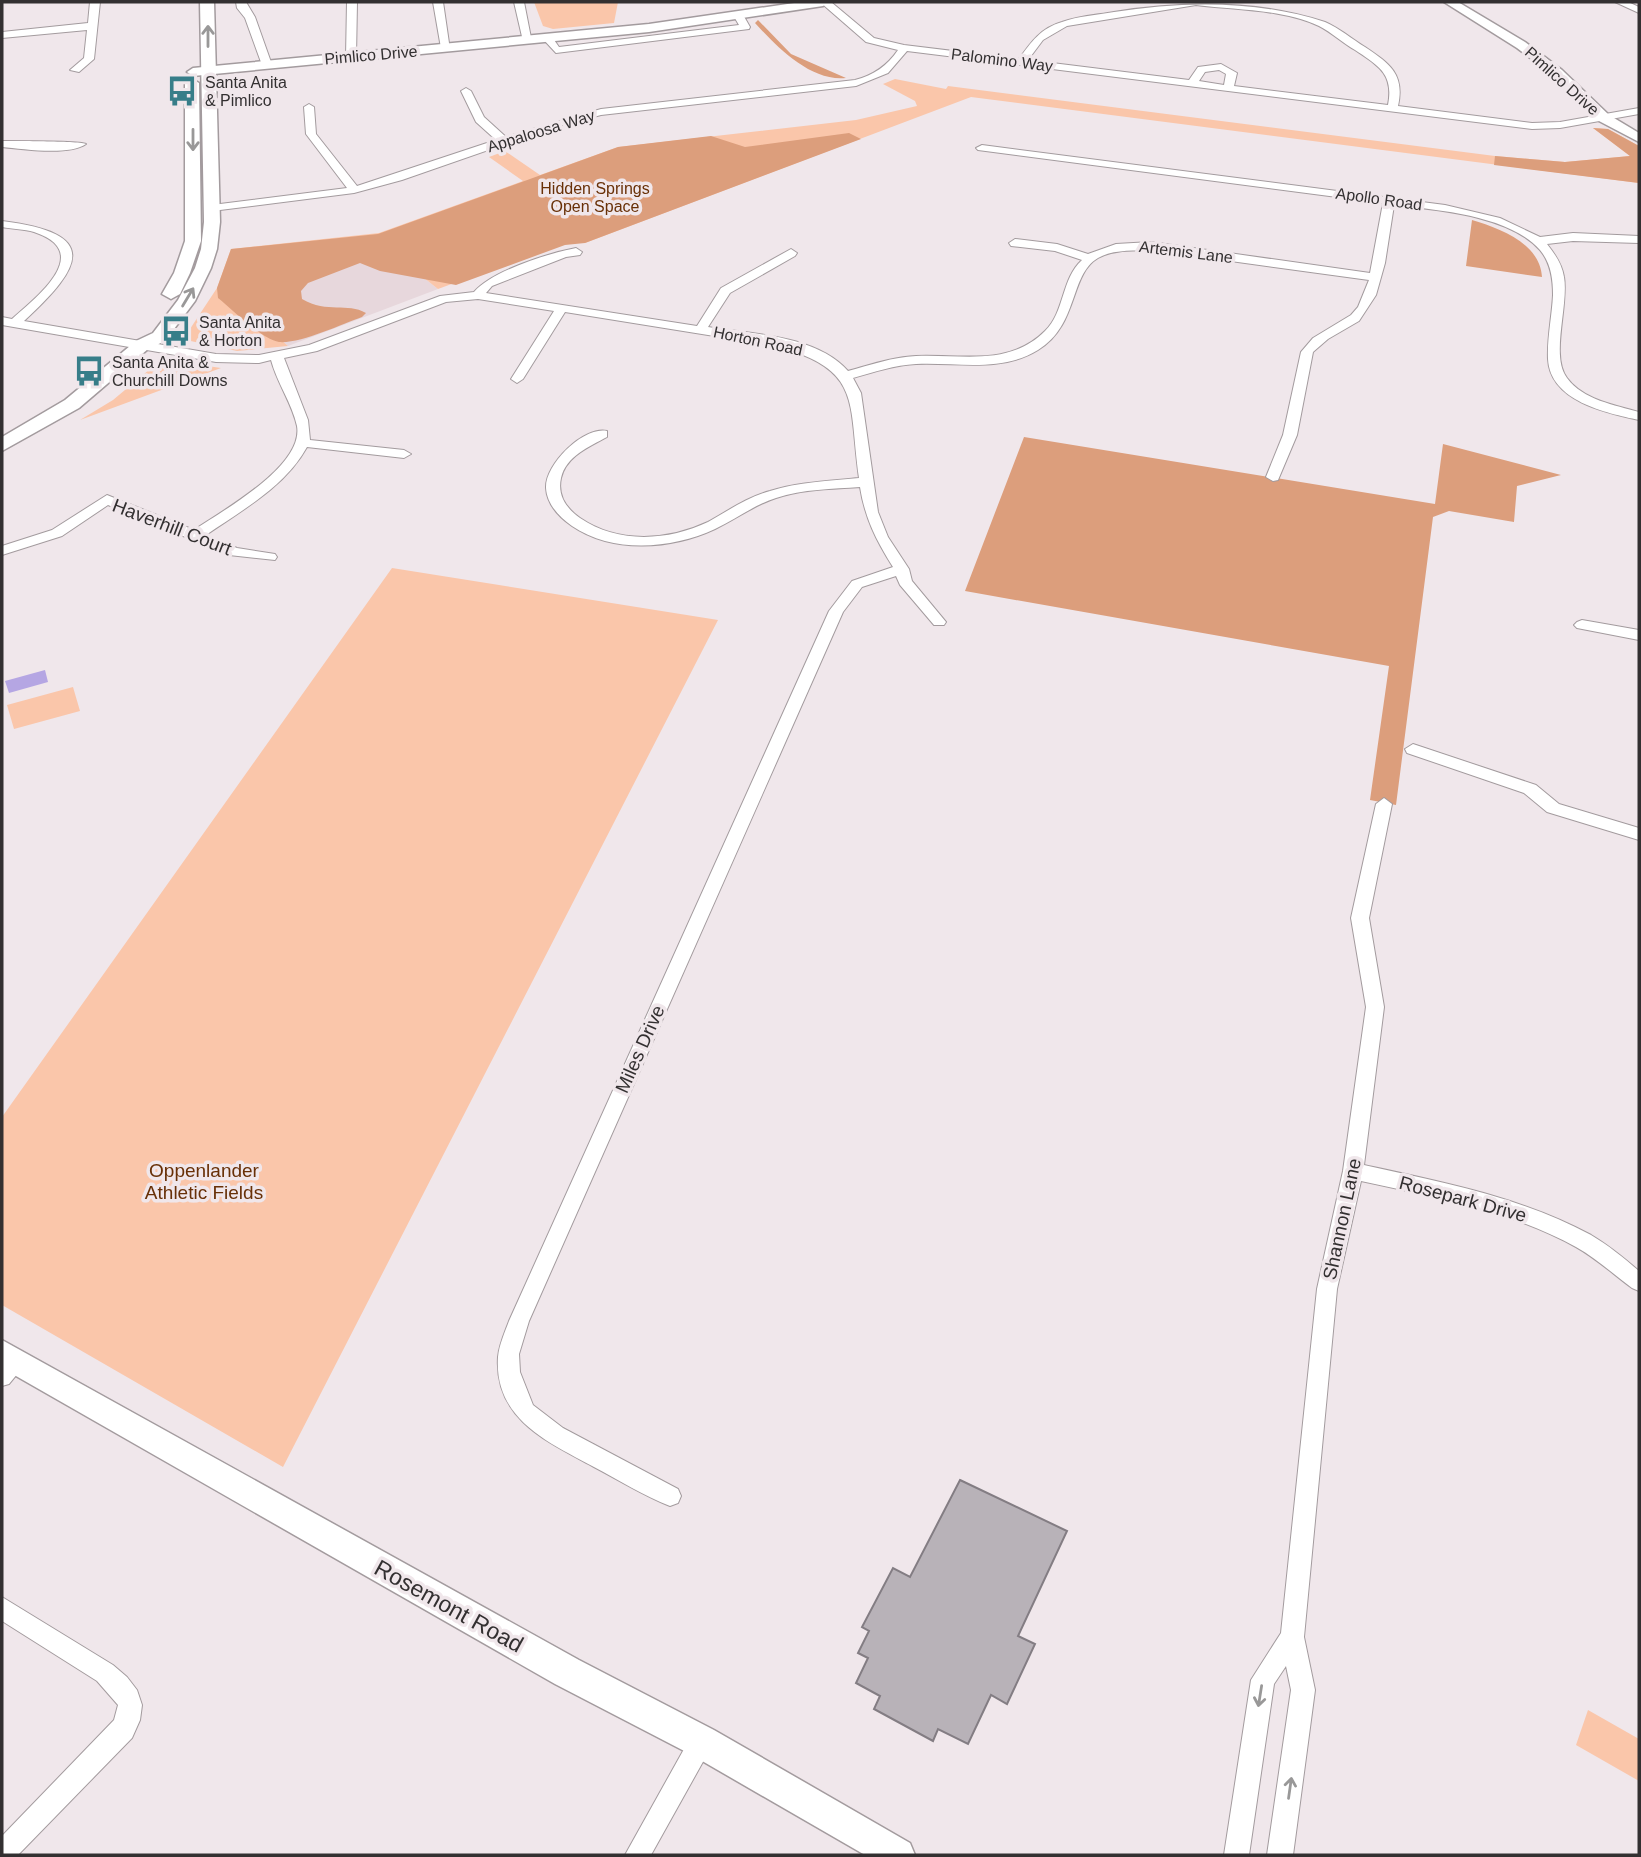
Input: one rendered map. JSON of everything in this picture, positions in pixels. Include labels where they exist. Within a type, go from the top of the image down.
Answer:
[{"type":"main road","points":[[142,345],[142,334],[178,282],[191,248],[207,2]]},
{"type":"main road","points":[[2,445],[72,404],[142,345],[159,337],[194,287],[209,249],[212,208],[202,71],[192,55]]},
{"type":"main road","name":"Rosemont Road","points":[[7,1364],[567,1672],[702,1742],[898,1855]]},
{"type":"street","points":[[75,71],[89,59],[94,2]]},
{"type":"street","points":[[241,2],[242,8],[250,17],[267,65]]},
{"type":"street","points":[[351,57],[352,2]]},
{"type":"street","points":[[438,2],[446,48]]},
{"type":"street","points":[[519,2],[528,41]]},
{"type":"street","name":"Pimlico Drive","points":[[202,71],[668,26],[824,2]]},
{"type":"street","name":"Palomino Way","points":[[824,2],[870,40],[904,48],[1532,126],[1604,118],[1639,110]]},
{"type":"street","points":[[1022,62],[1039,38],[1064,24],[1196,2],[1281,12],[1322,24],[1380,62],[1394,82],[1396,90],[1392,108]]},
{"type":"street","name":"Pimlico Drive","points":[[1450,2],[1530,51],[1604,118],[1639,138]]},
{"type":"street","points":[[1620,2],[1639,10]]},
{"type":"street","points":[[2,34],[92,26]]},
{"type":"street","name":"Appaloosa Way","points":[[212,208],[354,190],[601,112],[862,81],[891,68],[904,48]]},
{"type":"street","points":[[1193,83],[1202,69],[1221,67],[1232,73],[1228,88]]},
{"type":"street","points":[[466,91],[474,114],[486,128],[504,141]]},
{"type":"street","points":[[309,107],[311,134],[354,190]]},
{"type":"street","points":[[2,144],[51,147],[80,144]]},
{"type":"street","name":"Apollo Road","points":[[982,148],[1389,201],[1483,216],[1514,228],[1538,242],[1553,259],[1558,274],[1554,362],[1560,379],[1588,400],[1639,415]]},
{"type":"street","points":[[1273,477],[1290,435],[1307,352],[1314,342],[1325,334],[1356,317],[1371,293],[1389,201]]},
{"type":"street","points":[[2,224],[49,234],[65,246],[68,256],[67,267],[59,281],[8,322]]},
{"type":"street","points":[[1538,242],[1573,237],[1639,239]]},
{"type":"street","points":[[939,622],[905,582],[902,569],[881,537],[870,510],[854,393],[845,376],[898,362],[972,363],[999,359],[1034,347],[1056,328],[1080,267],[1088,258],[1057,248],[1015,243]]},
{"type":"street","name":"Artemis Lane","points":[[1088,258],[1115,247],[1151,246],[1374,277]]},
{"type":"street","name":"Horton Road","points":[[478,295],[488,283],[563,254],[576,252]]},
{"type":"street","points":[[701,328],[726,289],[791,253]]},
{"type":"street","name":"Horton Road","points":[[8,322],[216,358],[277,357],[312,348],[444,299],[478,295],[701,328],[795,346],[824,358],[845,376]]},
{"type":"street","points":[[517,379],[562,307]]},
{"type":"street","points":[[195,536],[284,470],[303,443],[304,431],[277,357]]},
{"type":"street","points":[[602,433],[562,461],[555,473],[553,494],[570,518],[590,530],[618,538],[653,540],[686,535],[774,494],[806,487],[866,482]]},
{"type":"street","points":[[303,443],[404,454]]},
{"type":"street","name":"Haverhill Court","points":[[2,551],[57,533],[107,499],[234,552],[270,557]]},
{"type":"street","name":"Miles Drive","points":[[670,1496],[555,1435],[525,1412],[511,1380],[509,1354],[522,1316],[836,611],[857,584],[902,569]]},
{"type":"street","points":[[1582,625],[1639,635]]},
{"type":"street","points":[[1413,749],[1530,789],[1553,808],[1639,835]]},
{"type":"street","name":"Shannon Lane","points":[[1280,1855],[1303,1690],[1292,1637],[1327,1289],[1353,1171],[1375,1007],[1360,918],[1384,804]]},
{"type":"street","name":"Rosepark Drive","points":[[1353,1171],[1450,1193],[1540,1220],[1584,1242],[1639,1282]]},
{"type":"street","points":[[2,1608],[105,1673],[132,1701],[132,1712],[123,1729],[2,1854]]},
{"type":"street","name":"Shannon Lane","points":[[1236,1855],[1263,1680],[1292,1637]]},
{"type":"street","points":[[638,1855],[702,1742]]},
{"type":"shaded area","points":[[376,240],[438,289],[288,346],[228,293]]},
{"type":"shaded area","points":[[45,670],[48,682],[9,693],[5,681]]},
{"type":"green space","points":[[534,2],[618,2],[614,23],[553,29],[543,26]]},
{"type":"green space","points":[[758,20],[791,54],[846,78],[833,78],[808,69],[774,42],[755,23]]},
{"type":"green space","name":"Hidden Springs Open Space","points":[[895,79],[946,89],[948,86],[1495,156],[1565,162],[1630,156],[1593,128],[1608,129],[1639,146],[1639,183],[971,97],[585,243],[569,241],[438,289],[376,240],[228,293],[288,346],[237,351],[186,340],[186,335],[217,288],[231,249],[379,233],[523,181],[489,157],[505,151],[540,175],[618,147],[856,120],[917,106],[915,101],[883,84]]},
{"type":"green space","points":[[1593,128],[1608,129],[1639,146],[1639,183],[1494,165],[1495,156],[1565,162],[1630,156]]},
{"type":"green space","name":"Hidden Springs Open Space","points":[[849,133],[861,139],[585,243],[565,245],[456,285],[380,271],[360,263],[308,283],[301,291],[302,299],[311,303],[352,308],[366,313],[362,317],[298,340],[272,340],[218,298],[217,288],[231,249],[378,234],[618,147],[711,136],[745,147]]},
{"type":"green space","points":[[1472,220],[1505,233],[1526,246],[1540,265],[1542,277],[1466,266]]},
{"type":"green space","points":[[173,361],[221,368],[80,420],[113,400],[156,364]]},
{"type":"green space","points":[[1024,437],[1435,504],[1443,444],[1561,475],[1517,486],[1514,522],[1449,511],[1433,517],[1396,805],[1370,800],[1389,666],[965,591]]},
{"type":"green space","name":"Oppenlander Athletic Fields","points":[[392,568],[718,620],[283,1467],[2,1305],[2,1117]]},
{"type":"green space","points":[[73,687],[80,711],[14,729],[7,705]]},
{"type":"green space","points":[[1588,1710],[1639,1739],[1639,1781],[1576,1745]]},
{"type":"building","points":[[960,1480],[1067,1531],[1018,1636],[1035,1644],[1007,1704],[991,1695],[968,1744],[938,1729],[933,1741],[874,1709],[880,1696],[856,1683],[868,1658],[858,1653],[869,1631],[862,1627],[893,1568],[910,1577]]},
{"type":"place","name":"Santa Anita & Pimlico","points":[[182,91]]},
{"type":"place","name":"Santa Anita & Horton","points":[[176,331]]},
{"type":"place","name":"Santa Anita & Churchill Downs","points":[[89,371]]}]
